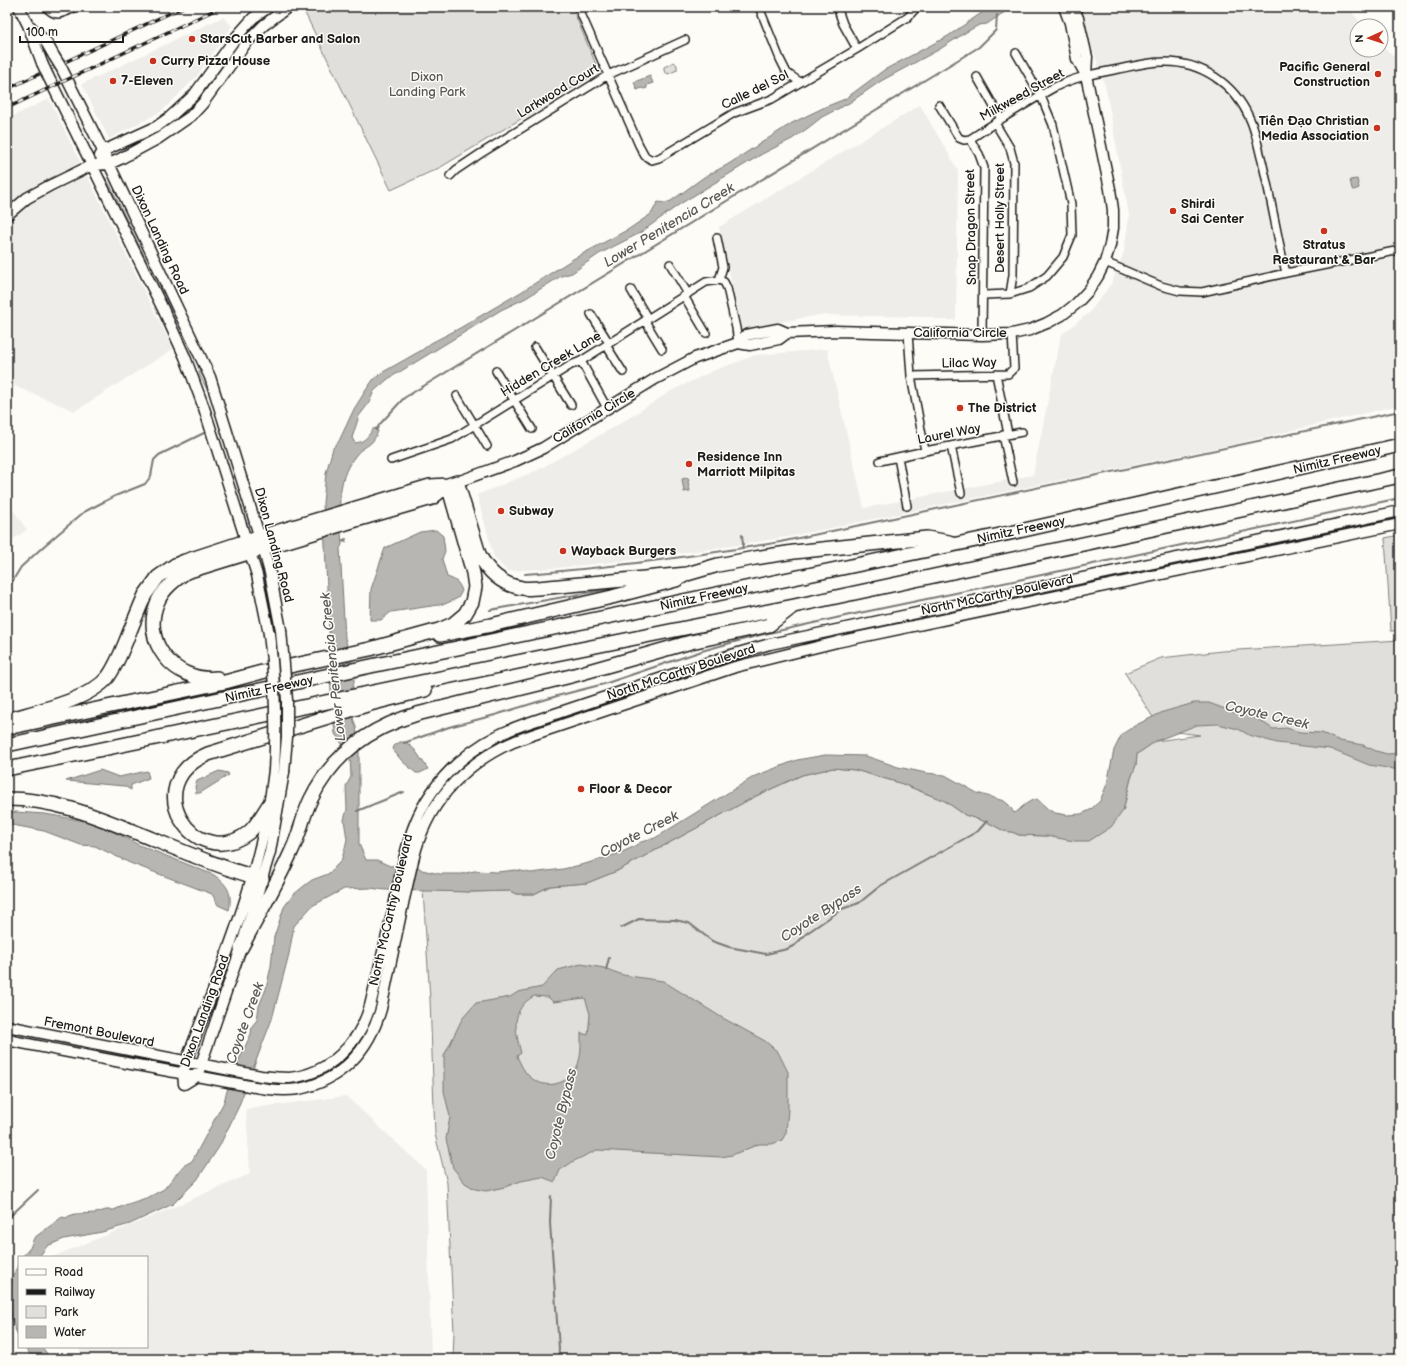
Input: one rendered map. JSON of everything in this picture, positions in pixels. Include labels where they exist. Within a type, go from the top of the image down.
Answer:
[{"type":"highway","name":"Nimitz Freeway","points":[[7,745],[371,666],[1024,530],[1400,446]]},
{"type":"highway","name":"Nimitz Freeway","points":[[7,769],[318,704],[373,698],[546,656],[794,606],[1400,476]]},
{"type":"highway","name":"California Circle","points":[[247,547],[356,514],[432,498],[452,483]]},
{"type":"highway","points":[[452,483],[479,554],[484,563],[494,575],[507,584],[522,588],[538,588],[687,574],[718,565],[794,552],[927,538],[957,543]]},
{"type":"highway","points":[[370,649],[439,630],[453,624],[465,614],[472,602],[475,587],[473,573],[452,483]]},
{"type":"highway","points":[[247,547],[186,572],[168,587],[158,601],[154,618],[154,628],[158,645],[167,660],[174,667],[190,676],[198,678],[214,678],[262,672],[315,662],[370,649],[491,625],[619,595],[676,580],[687,574]]},
{"type":"highway","points":[[7,720],[69,701],[94,689],[108,677],[113,670],[145,595],[158,577],[171,567],[185,561],[247,547]]},
{"type":"highway","points":[[241,948],[292,849],[310,800],[328,772],[338,760],[357,742],[376,730],[398,720],[571,676],[691,642],[769,625],[794,606]]},
{"type":"highway","points":[[7,728],[225,682],[262,672]]},
{"type":"highway","points":[[270,803],[255,826],[242,837],[228,842],[211,842],[196,836],[184,825],[176,811],[174,795],[178,779],[182,772],[187,766],[201,757],[216,751],[320,720],[373,698]]},
{"type":"highway","points":[[7,799],[47,802],[80,811],[257,877]]},
{"type":"main road","name":"Dixon Landing Road","points":[[20,7],[48,76],[163,309],[185,357],[204,408],[257,575],[269,634],[276,702],[276,738],[270,803],[262,841],[257,877],[241,948],[201,1065],[197,1076],[184,1084],[183,1074],[186,1062],[239,918],[257,877],[271,844],[284,772],[287,736],[287,700],[281,630],[270,573],[262,542],[210,377],[103,151],[62,69],[46,42],[28,25]]},
{"type":"main road","points":[[92,165],[103,151],[156,127],[170,117],[194,95],[237,36],[253,18],[269,7]]},
{"type":"main road","points":[[7,215],[28,198],[49,186],[92,165],[109,164],[159,138],[191,116],[203,103],[246,43],[264,25],[288,7]]},
{"type":"main road","name":"California Circle","points":[[1064,7],[1070,23],[1077,59],[1086,75]]},
{"type":"main road","name":"California Circle","points":[[452,483],[514,462],[543,448],[674,368],[694,358],[738,343],[750,345],[779,339],[787,333],[817,332],[982,335],[1012,334],[1047,324],[1062,315],[1076,304],[1089,290],[1106,262],[1113,228],[1113,210],[1110,189],[1086,75],[1087,57],[1078,18],[1073,7]]},
{"type":"main road","name":"North McCarthy Boulevard","points":[[186,1062],[279,1078],[297,1076],[326,1066],[350,1046],[358,1036],[367,1017],[392,933],[411,850],[414,825],[426,802],[455,765],[473,750],[514,727],[731,655],[770,644],[1400,511]]},
{"type":"main road","name":"North McCarthy Boulevard","points":[[411,850],[441,797],[463,773],[489,753],[518,739],[657,693],[758,661],[910,627],[1400,524]]},
{"type":"main road","points":[[1088,577],[1090,589]]},
{"type":"main road","points":[[907,615],[910,627]]},
{"type":"main road","points":[[652,681],[657,693]]},
{"type":"main road","name":"North McCarthy Boulevard","points":[[197,1076],[257,1088],[279,1090],[300,1088],[321,1082],[342,1070],[359,1053],[367,1042],[378,1021],[392,933]]},
{"type":"main road","points":[[367,1017],[378,1021]]},
{"type":"main road","name":"Fremont Boulevard","points":[[7,1026],[186,1062]]},
{"type":"main road","name":"Fremont Boulevard","points":[[7,1040],[183,1074]]},
{"type":"street","points":[[48,9],[56,14],[76,7]]},
{"type":"street","points":[[578,7],[608,75]]},
{"type":"street","points":[[759,7],[787,73],[800,82]]},
{"type":"street","points":[[837,7],[843,24],[857,49]]},
{"type":"street","name":"Calle del Sol","points":[[608,75],[645,156],[652,160],[659,158],[734,112],[772,99],[908,17],[917,7]]},
{"type":"street","name":"Larkwood Court","points":[[450,176],[456,170],[480,154],[608,75],[685,40]]},
{"type":"street","points":[[984,295],[1010,294],[1029,288],[1047,276],[1063,257],[1072,235],[1071,204],[1052,125],[1041,96],[1016,53]]},
{"type":"street","name":"Milkweed Street","points":[[970,139],[1056,87],[1086,75],[1165,61],[1199,68],[1217,77],[1229,88],[1241,101],[1250,118],[1254,129],[1286,273]]},
{"type":"street","name":"Desert Holly Street","points":[[977,77],[1010,148],[1014,162],[1012,275],[1010,294]]},
{"type":"street","points":[[939,105],[959,138],[964,140],[970,139]]},
{"type":"street","name":"Snap Dragon Street","points":[[970,139],[984,168],[984,295],[982,335]]},
{"type":"street","points":[[718,238],[723,267],[719,280],[724,282],[727,288],[738,343]]},
{"type":"street","points":[[1106,262],[1161,286],[1190,292],[1214,291],[1286,273],[1400,250]]},
{"type":"street","points":[[670,264],[706,333]]},
{"type":"street","name":"Hidden Creek Lane","points":[[390,460],[452,439],[571,365],[581,361],[706,282],[719,280]]},
{"type":"street","points":[[631,290],[662,349]]},
{"type":"street","points":[[591,314],[623,372]]},
{"type":"street","points":[[908,333],[911,376],[925,451]]},
{"type":"street","name":"Lilac Way","points":[[911,376],[1008,374],[1014,368],[1012,334]]},
{"type":"street","points":[[536,347],[571,405]]},
{"type":"street","points":[[581,361],[608,408]]},
{"type":"street","points":[[496,370],[532,429]]},
{"type":"street","points":[[996,374],[1013,482]]},
{"type":"street","points":[[457,396],[487,446]]},
{"type":"street","name":"Laurel Way","points":[[880,461],[1022,432]]},
{"type":"street","points":[[950,446],[960,493]]},
{"type":"street","points":[[898,457],[907,506]]},
{"type":"shaded area","points":[[1079,7],[1340,7],[1351,11],[1357,18],[1349,18],[1349,58],[1389,58],[1389,52],[1400,60],[1400,405],[1230,445],[787,537],[638,559],[557,568],[507,571],[494,557],[477,495],[538,470],[621,423],[671,391],[715,370],[756,355],[827,349],[864,508],[1033,475],[1061,335],[1089,313],[1111,284],[1124,252],[1129,215],[1106,89]]},
{"type":"shaded area","points":[[223,17],[232,26],[197,76],[162,111],[109,139],[82,84]]},
{"type":"shaded area","points":[[49,99],[173,349],[75,411],[7,383],[7,119]]},
{"type":"shaded area","points":[[920,105],[958,170],[956,320],[939,320],[931,317],[819,315],[742,329],[719,227]]},
{"type":"shaded area","points":[[7,501],[27,530],[7,543]]},
{"type":"shaded area","points":[[346,1096],[426,1170],[431,1359],[86,1359],[78,1348],[148,1348],[148,1256],[54,1256],[139,1222],[250,1174],[246,1109]]},
{"type":"green space","points":[[272,7],[280,7],[267,16],[249,33],[245,34],[245,30]]},
{"type":"green space","name":"Dixon Landing Park","points":[[307,7],[572,7],[597,67],[592,76],[441,167],[391,190],[303,9]]},
{"type":"green space","points":[[224,60],[203,95],[185,113],[154,135],[125,151],[118,153],[156,133],[179,117]]},
{"type":"green space","points":[[674,62],[677,65],[677,70],[668,74],[664,71],[664,67]]},
{"type":"green space","points":[[104,176],[109,183],[149,266],[157,274],[174,310],[167,297],[158,288]]},
{"type":"green space","points":[[198,359],[207,383],[247,515],[211,397],[200,376]]},
{"type":"green space","points":[[1400,513],[1400,517],[1101,580],[1156,568],[1179,560]]},
{"type":"green space","points":[[1400,535],[1400,631],[1391,631],[1385,538]]},
{"type":"green space","points":[[262,565],[268,585],[276,638],[263,581]]},
{"type":"green space","points":[[1078,584],[836,636],[835,633]]},
{"type":"green space","points":[[1400,640],[1400,1359],[453,1359],[454,1333],[447,1183],[435,1134],[430,999],[423,890],[471,892],[510,891],[516,894],[534,894],[550,886],[587,883],[617,871],[756,796],[802,775],[833,768],[855,770],[900,783],[945,801],[965,815],[989,823],[1004,831],[1019,835],[1046,836],[1123,811],[1131,778],[1136,765],[1137,754],[1156,741],[1200,735],[1161,730],[1125,673],[1161,658],[1222,651]]},
{"type":"green space","points":[[744,654],[745,658],[536,727],[516,734],[498,743],[481,752],[453,776],[429,807],[419,826],[425,810],[448,777],[495,739]]},
{"type":"green space","points":[[279,663],[282,725],[280,683]]},
{"type":"green space","points":[[282,725],[281,748],[278,777],[281,743]]},
{"type":"green space","points":[[278,779],[276,798],[272,825],[266,844]]},
{"type":"water","points":[[990,7],[1012,7],[987,24],[979,25],[940,49],[881,81],[849,103],[822,117],[792,139],[762,154],[680,204],[640,233],[599,254],[572,273],[561,276],[526,298],[501,310],[388,379],[374,391],[369,403],[359,416],[352,438],[355,443],[366,438],[373,429],[376,428],[378,431],[371,443],[356,455],[349,465],[341,487],[340,498],[342,545],[340,548],[345,638],[354,670],[354,682],[351,697],[352,715],[356,727],[359,749],[359,844],[366,860],[377,860],[390,866],[410,864],[417,866],[422,870],[440,874],[462,874],[474,871],[497,872],[516,870],[531,873],[563,869],[585,864],[620,853],[641,842],[655,838],[755,776],[797,760],[825,755],[866,756],[898,767],[926,773],[945,775],[977,793],[1004,801],[1009,805],[1014,813],[1029,802],[1037,799],[1049,810],[1055,813],[1067,815],[1081,814],[1090,810],[1100,801],[1107,784],[1114,750],[1122,734],[1136,725],[1163,712],[1194,703],[1209,703],[1236,713],[1253,716],[1273,729],[1286,728],[1300,732],[1322,733],[1340,741],[1363,745],[1387,754],[1400,753],[1400,770],[1369,765],[1330,749],[1277,743],[1249,735],[1238,729],[1218,724],[1197,725],[1156,741],[1137,754],[1136,765],[1131,778],[1123,811],[1111,827],[1089,841],[1074,841],[1046,836],[1019,835],[1004,831],[989,823],[965,815],[945,801],[900,783],[855,770],[833,768],[802,775],[756,796],[617,871],[587,883],[550,886],[534,894],[516,894],[510,891],[471,892],[385,890],[370,888],[344,889],[312,906],[294,926],[289,954],[272,1019],[238,1108],[219,1147],[197,1180],[173,1204],[130,1224],[102,1232],[64,1239],[47,1246],[40,1256],[23,1256],[30,1248],[34,1238],[62,1217],[66,1218],[75,1214],[114,1210],[149,1197],[164,1189],[183,1166],[192,1161],[224,1102],[236,1066],[251,1034],[252,1026],[257,1020],[259,1006],[266,989],[271,966],[274,937],[284,907],[293,895],[304,886],[312,880],[328,874],[341,861],[347,839],[344,820],[347,809],[346,786],[351,777],[350,755],[335,734],[329,668],[329,630],[323,503],[326,473],[333,448],[339,441],[354,409],[373,380],[383,372],[521,292],[573,259],[629,229],[651,214],[658,202],[665,203],[671,201],[704,177],[727,165],[792,123],[845,99],[884,70],[948,36]]},
{"type":"water","points":[[650,76],[653,83],[647,85],[647,88],[637,90],[634,82]]},
{"type":"water","points":[[1357,179],[1359,188],[1354,190],[1352,189],[1350,180]]},
{"type":"water","points":[[687,478],[689,480],[690,491],[684,492],[682,479]]},
{"type":"water","points":[[436,530],[443,536],[445,551],[442,559],[447,577],[457,582],[462,591],[458,598],[445,604],[391,612],[381,620],[370,620],[371,589],[385,548],[420,532]]},
{"type":"water","points":[[400,742],[406,742],[415,750],[428,769],[420,773],[416,773],[402,761],[393,750],[394,746]]},
{"type":"water","points":[[100,770],[119,777],[147,771],[149,778],[131,785],[131,790],[124,786],[66,781]]},
{"type":"water","points":[[219,771],[228,773],[229,775],[200,793],[196,793],[195,787],[197,781]]},
{"type":"water","points":[[16,812],[45,814],[91,822],[139,845],[214,875],[226,886],[228,890],[230,899],[229,910],[218,905],[212,894],[130,863],[95,846],[81,845],[44,831],[7,824],[7,813]]},
{"type":"water","points":[[581,964],[604,968],[623,975],[663,981],[721,1017],[765,1041],[778,1052],[788,1072],[788,1109],[786,1133],[782,1140],[772,1144],[759,1144],[732,1155],[721,1157],[597,1150],[574,1161],[560,1170],[555,1182],[542,1177],[521,1181],[505,1187],[486,1191],[475,1189],[465,1183],[453,1168],[446,1139],[450,1117],[444,1091],[444,1056],[462,1019],[476,1003],[510,997],[518,992],[542,987],[558,970]],"holes":[[[534,996],[548,997],[553,1002],[585,998],[590,1014],[588,1035],[581,1033],[580,1053],[577,1068],[570,1077],[559,1083],[553,1084],[535,1081],[524,1070],[517,1056],[521,1053],[517,1036],[516,1021],[521,1008]]]},
{"type":"water","points":[[18,1265],[18,1336],[13,1324],[10,1309],[10,1287]]},
{"type":"water","points":[[25,1348],[43,1348],[51,1359],[34,1359]]},
{"type":"waterway","name":"Lower Penitencia Creek","points":[[376,430],[404,398],[979,47],[996,30],[997,15]]},
{"type":"waterway","points":[[525,574],[653,561],[780,542],[1400,411]]},
{"type":"waterway","points":[[7,590],[21,567],[84,512],[115,496],[145,484],[151,476],[154,460],[159,455],[206,432]]},
{"type":"waterway","points":[[404,743],[449,727],[604,684],[705,650],[760,635],[1400,498]]},
{"type":"waterway","points":[[742,535],[742,548]]},
{"type":"waterway","points":[[342,541],[346,539]]},
{"type":"waterway","points":[[342,541],[346,542]]},
{"type":"waterway","points":[[490,610],[609,589]]},
{"type":"waterway","points":[[357,811],[404,792]]},
{"type":"waterway","name":"Coyote Bypass","points":[[621,928],[639,919],[675,920],[689,923],[712,941],[729,947],[766,954],[787,949],[795,945],[807,933],[842,909],[859,903],[880,886],[978,831],[987,821]]},
{"type":"waterway","name":"Coyote Bypass","points":[[606,970],[609,958]]},
{"type":"waterway","points":[[7,1219],[38,1190]]},
{"type":"waterway","name":"Coyote Bypass","points":[[551,1196],[550,1223],[559,1349],[558,1359]]},
{"type":"railway","points":[[7,89],[183,7]]},
{"type":"railway","points":[[7,108],[221,7]]},
{"type":"place","name":"StarsCut Barber and Salon","points":[[192,39]]},
{"type":"place","name":"Curry Pizza House","points":[[153,61]]},
{"type":"place","name":"Pacific General Construction","points":[[1378,74]]},
{"type":"place","name":"7-Eleven","points":[[113,81]]},
{"type":"place","name":"Tiên Đạo Christian Media Association","points":[[1377,128]]},
{"type":"place","name":"Shirdi Sai Center","points":[[1173,211]]},
{"type":"place","name":"Stratus Restaurant & Bar","points":[[1324,231]]},
{"type":"place","name":"The District","points":[[960,408]]},
{"type":"place","name":"Residence Inn Marriott Milpitas","points":[[689,464]]},
{"type":"place","name":"Subway","points":[[501,511]]},
{"type":"place","name":"Wayback Burgers","points":[[563,551]]},
{"type":"place","name":"Floor & Decor","points":[[581,789]]},
{"type":"water label","name":"Coyote Creek","points":[[1267,715]]},
{"type":"water label","name":"Coyote Creek","points":[[639,834]]},
{"type":"water label","name":"Coyote Creek","points":[[245,1023]]}]
